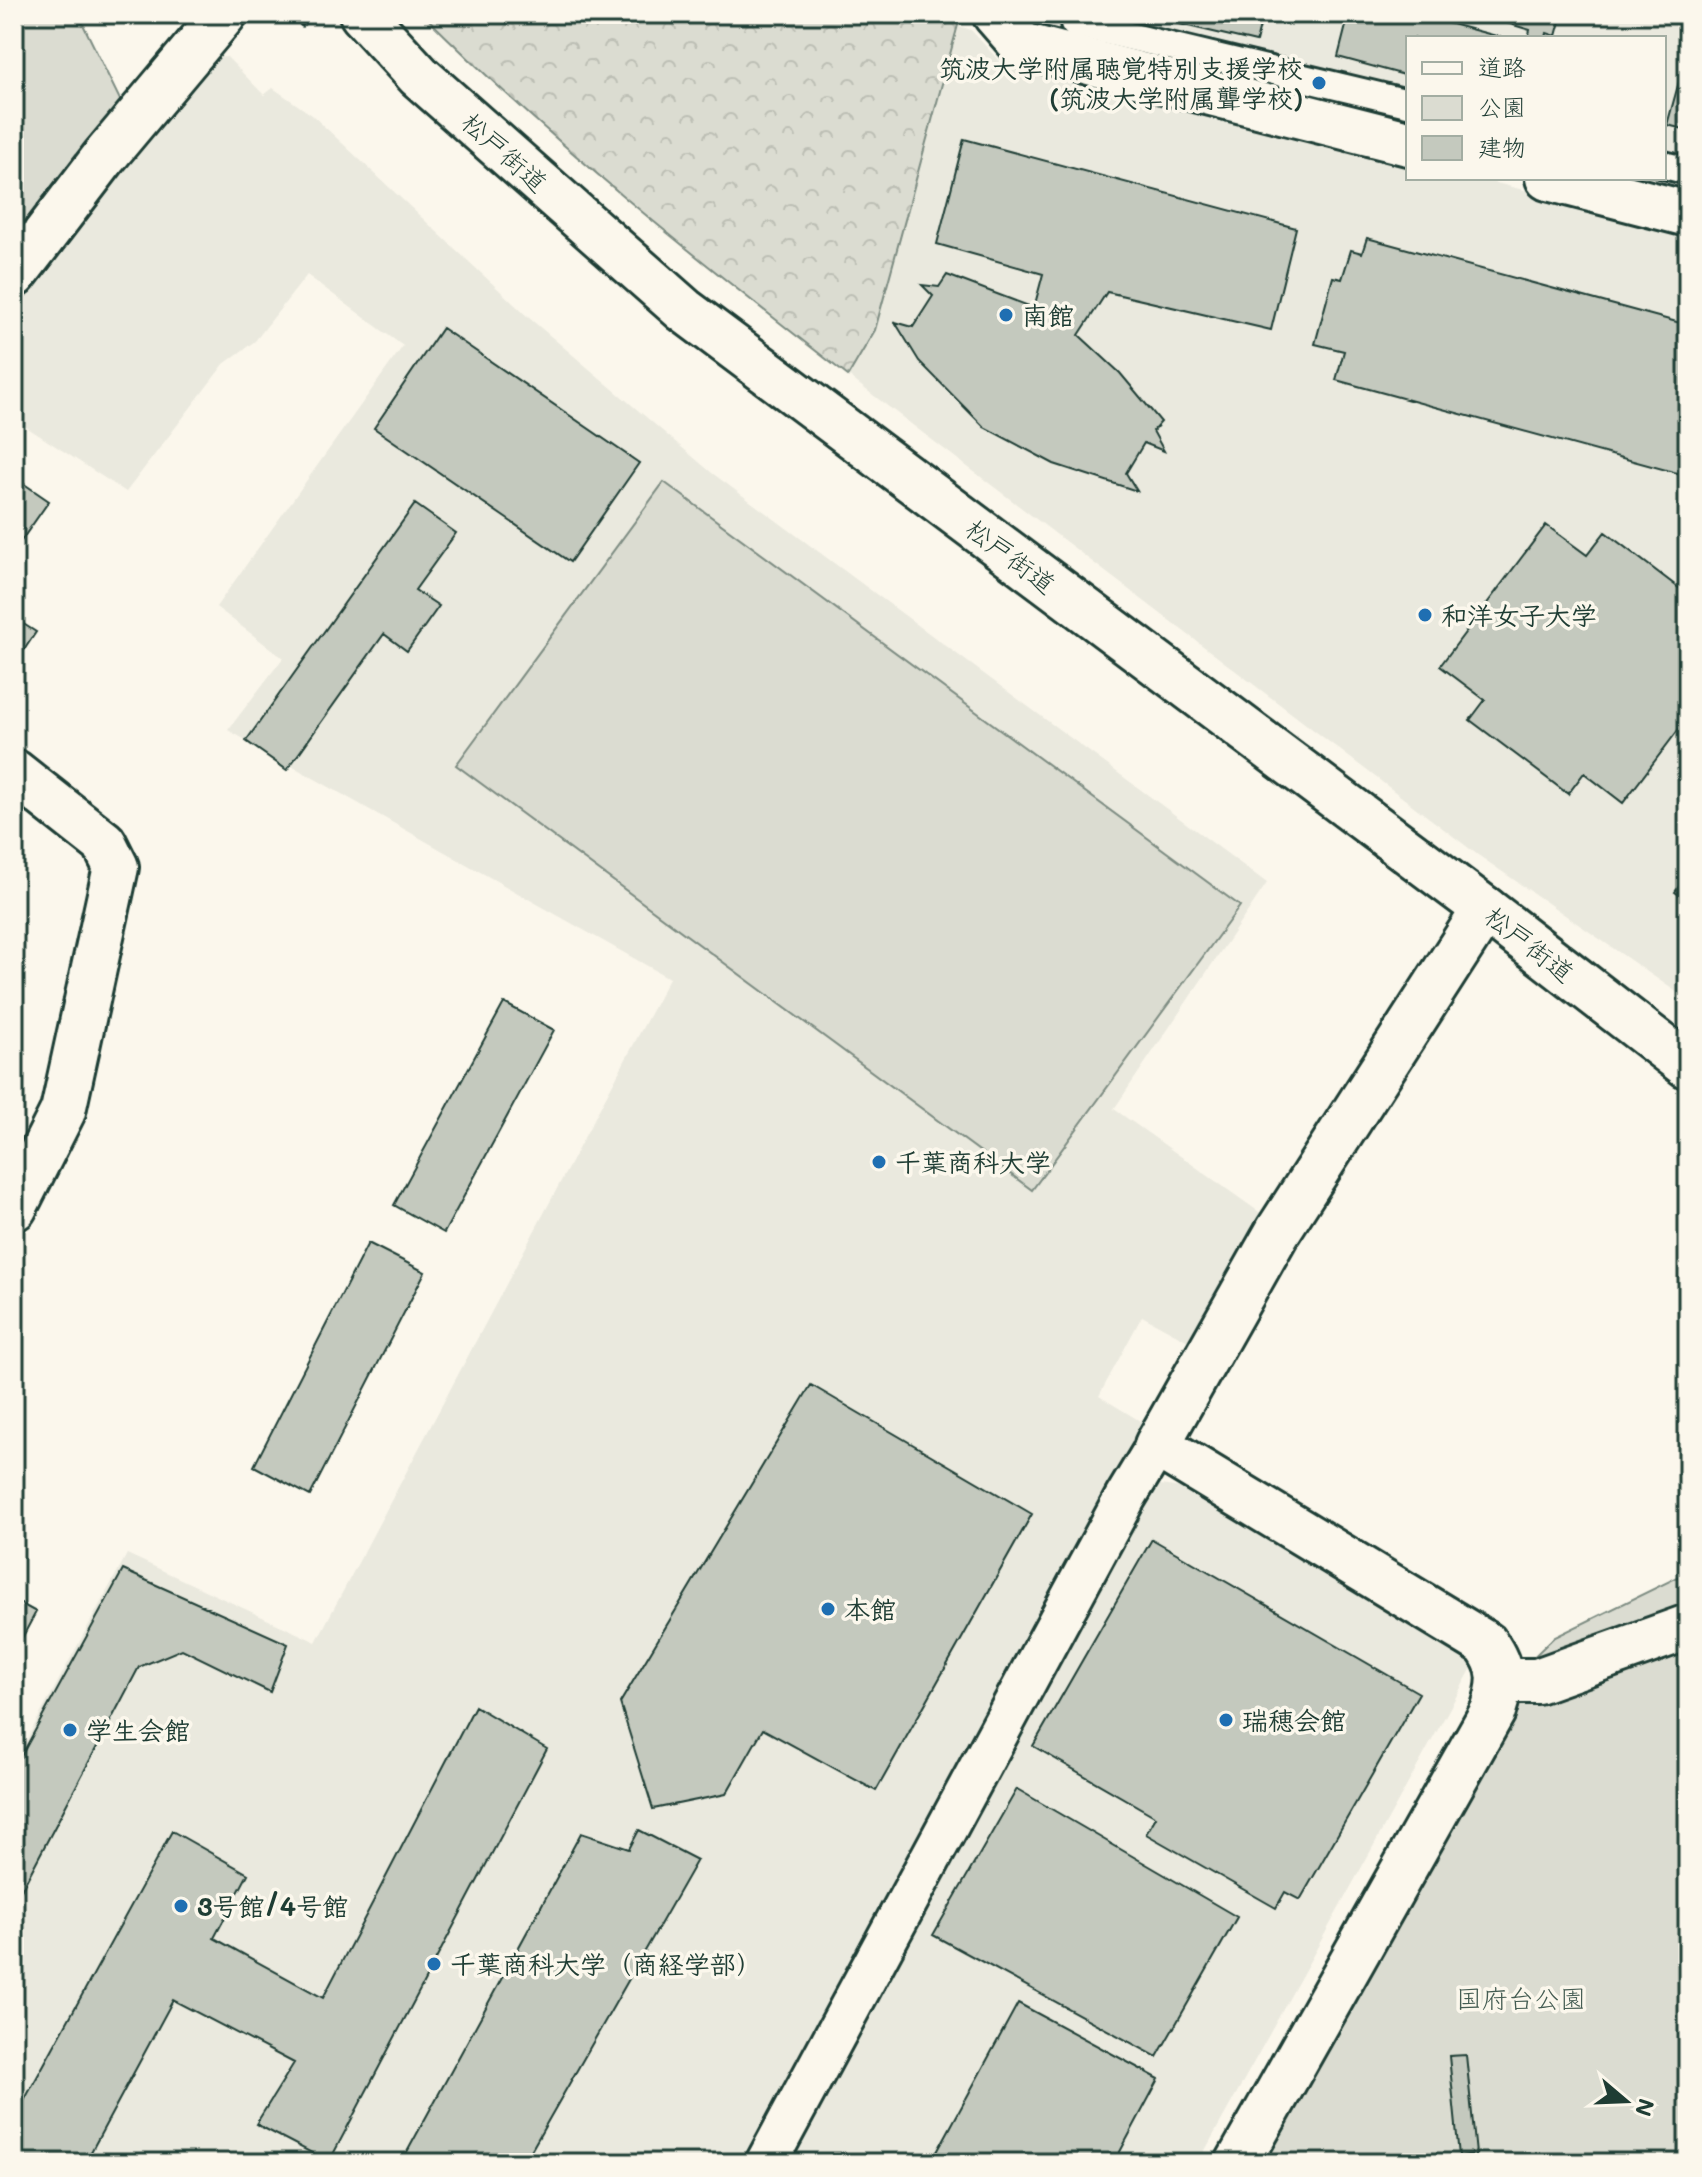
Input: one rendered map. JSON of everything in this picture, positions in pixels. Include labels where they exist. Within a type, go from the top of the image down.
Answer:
[{"type":"street","points":[[14,275],[105,156],[224,14]]},
{"type":"street","name":"松戸街道","points":[[362,14],[419,76],[684,310],[1485,909],[1688,1066]]},
{"type":"street","points":[[995,14],[1022,45],[1406,142]]},
{"type":"street","points":[[1556,180],[1688,214]]},
{"type":"street","points":[[14,772],[104,843],[116,867],[63,1111],[14,1208]]},
{"type":"street","points":[[766,2163],[1117,1512],[1278,1231],[1485,909]]},
{"type":"street","points":[[1157,1445],[1486,1644],[1499,1662],[1502,1681],[1493,1711],[1238,2163]]},
{"type":"street","points":[[1502,1681],[1537,1681],[1688,1627]]},
{"type":"lane","points":[[1076,14],[1074,23],[1406,103]]},
{"type":"lane","points":[[1666,166],[1688,171]]},
{"type":"path","points":[[290,14],[302,25],[307,19],[302,14]]},
{"type":"shaded area","name":"筑波大学附属聴覚特別支援学校 (筑波大学附属聾学校)","points":[[1017,14],[1688,14],[1688,200],[1610,180],[1666,180],[1666,36],[1406,36],[1406,128],[1028,32]]},
{"type":"shaded area","name":"和洋女子大学","points":[[959,26],[971,30],[1001,63],[1406,160],[1406,180],[1485,180],[1688,233],[1688,1000],[1478,855],[848,376],[875,330]]},
{"type":"shaded area","name":"千葉商科大学","points":[[227,57],[264,95],[273,88],[312,115],[528,317],[712,473],[1267,883],[1114,1109],[1262,1214],[1190,1342],[1142,1316],[1099,1396],[1145,1424],[1111,1490],[1144,1509],[1160,1485],[1190,1489],[1478,1657],[1198,2163],[14,2163],[14,1763],[127,1554],[316,1642],[669,978],[228,730],[283,658],[216,607],[403,346],[307,275],[255,341],[224,364],[126,492],[14,419],[14,307],[215,58]]},
{"type":"green space","points":[[14,14],[78,14],[124,108],[14,243]]},
{"type":"green space","points":[[423,14],[961,14],[875,330],[848,376],[684,246],[577,156]]},
{"type":"green space","points":[[664,482],[1240,906],[1032,1190],[456,765]]},
{"type":"green space","name":"国府台公園","points":[[1688,1572],[1688,2163],[1242,2163],[1505,1685],[1553,1638]]},
{"type":"building","points":[[1177,14],[1263,14],[1256,42],[1175,23]]},
{"type":"building","points":[[1349,14],[1414,14],[1496,36],[1406,36],[1406,75],[1338,57]]},
{"type":"building","points":[[1477,14],[1562,14],[1556,36],[1547,33],[1546,36],[1528,36],[1530,30]]},
{"type":"building","points":[[1682,71],[1688,72],[1688,130],[1667,125]]},
{"type":"building","name":"南館","points":[[964,139],[1296,228],[1271,330],[1107,292],[1079,335],[1120,373],[1161,422],[1153,431],[1164,451],[1144,443],[1126,473],[1137,491],[1054,464],[984,427],[919,361],[895,322],[913,327],[933,296],[922,285],[939,287],[947,275],[1034,308],[1043,274],[937,244]]},
{"type":"building","points":[[1367,238],[1688,325],[1688,476],[1336,380],[1344,351],[1315,344],[1333,277],[1342,279],[1351,250],[1362,253]]},
{"type":"building","points":[[442,328],[639,463],[570,562],[374,428]]},
{"type":"building","points":[[14,477],[49,501],[14,551]]},
{"type":"building","points":[[415,504],[456,533],[415,590],[439,606],[407,651],[384,634],[287,770],[246,741]]},
{"type":"building","points":[[1546,525],[1587,555],[1605,532],[1688,595],[1688,717],[1623,803],[1584,773],[1568,794],[1470,720],[1485,700],[1440,666]]},
{"type":"building","points":[[14,618],[36,632],[14,665]]},
{"type":"building","points":[[1688,874],[1688,901],[1675,892]]},
{"type":"building","points":[[504,1003],[554,1030],[444,1233],[394,1205]]},
{"type":"building","points":[[368,1243],[425,1272],[310,1496],[254,1466]]},
{"type":"building","name":"本館","points":[[811,1385],[1032,1514],[876,1791],[763,1729],[726,1794],[653,1809],[620,1703]]},
{"type":"building","name":"瑞穂会館","points":[[1152,1539],[1419,1693],[1300,1900],[1285,1892],[1276,1908],[1146,1834],[1156,1817],[1033,1746]]},
{"type":"building","name":"学生会館","points":[[123,1570],[288,1644],[270,1692],[182,1649],[139,1667],[14,1904],[14,1769]]},
{"type":"building","points":[[14,1600],[36,1612],[14,1653]]},
{"type":"building","name":"3号館/4号館","points":[[475,1706],[547,1749],[329,2162],[256,2124],[294,2063],[173,2000],[85,2163],[21,2163],[14,2159],[14,2119],[172,1831],[248,1874],[214,1938],[323,1998]]},
{"type":"building","points":[[1017,1789],[1237,1917],[1157,2057],[933,1935]]},
{"type":"building","points":[[639,1830],[697,1860],[524,2163],[401,2163],[581,1833],[629,1849]]},
{"type":"building","points":[[1018,2003],[1159,2079],[1114,2163],[931,2163]]},
{"type":"building","points":[[1466,2055],[1476,2154],[1459,2156],[1449,2056]]},
{"type":"place","name":"筑波大学附属聴覚特別支援学校 (筑波大学附属聾学校)","points":[[1319,83]]},
{"type":"place","name":"南館","points":[[1006,315]]},
{"type":"place","name":"和洋女子大学","points":[[1425,615]]},
{"type":"place","name":"千葉商科大学","points":[[879,1162]]},
{"type":"place","name":"本館","points":[[828,1609]]},
{"type":"place","name":"瑞穂会館","points":[[1226,1720]]},
{"type":"place","name":"学生会館","points":[[70,1730]]},
{"type":"place","name":"3号館/4号館","points":[[181,1906]]},
{"type":"place","name":"千葉商科大学（商経学部）","points":[[434,1964]]}]
